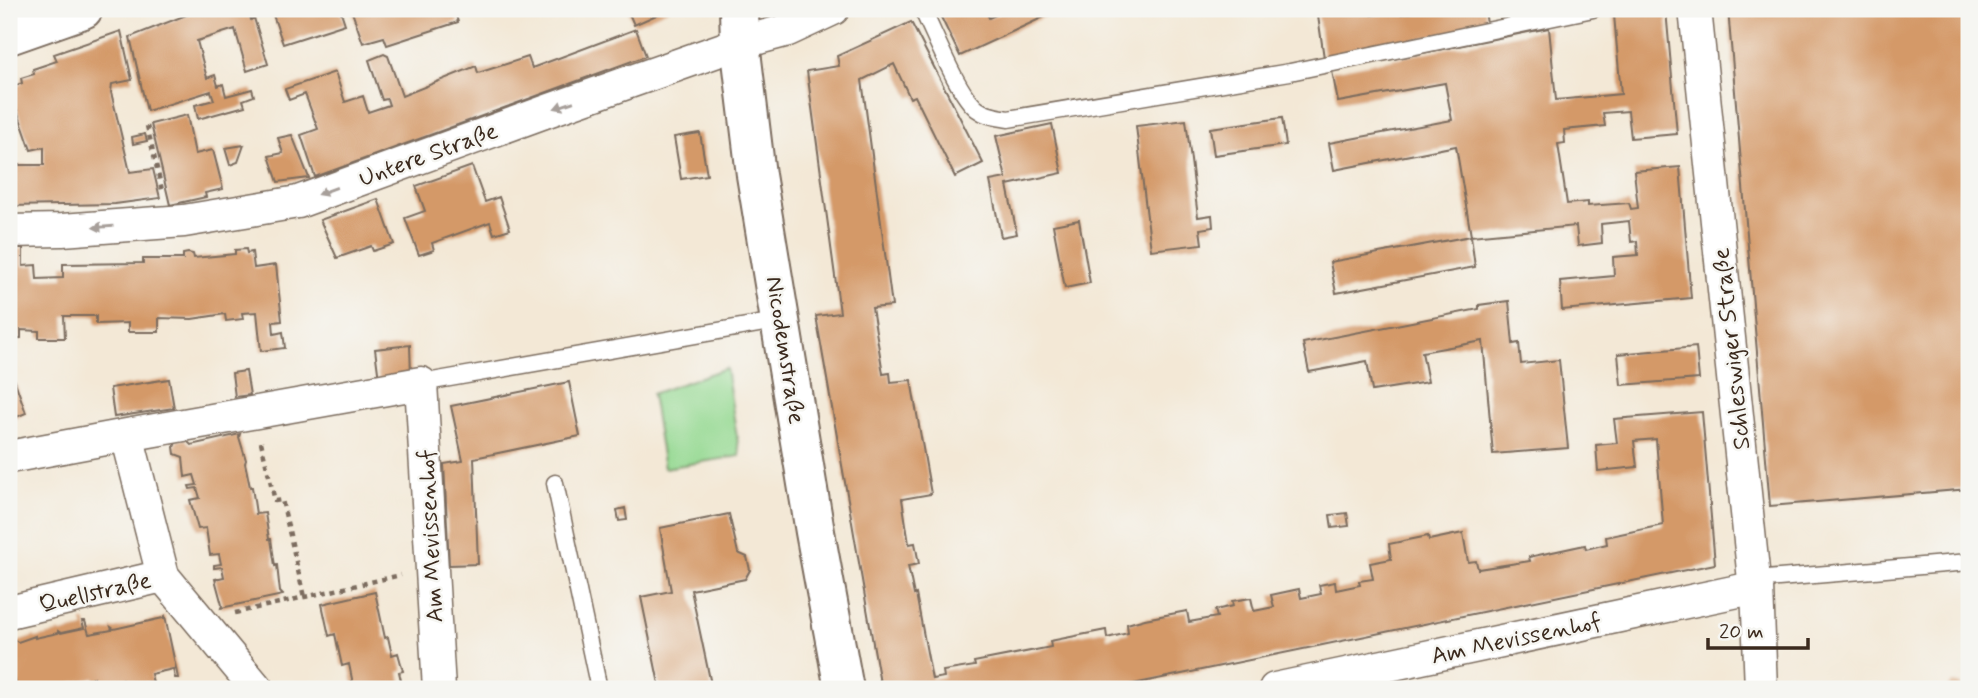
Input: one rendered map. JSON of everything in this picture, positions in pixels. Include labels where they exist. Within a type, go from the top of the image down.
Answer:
[{"type":"main road","points":[[9,35],[83,9]]},
{"type":"main road","name":"Nicodemstraße","points":[[740,26],[756,175],[844,689]]},
{"type":"street","name":"Untere Straße","points":[[9,231],[170,222],[298,202],[629,83],[740,26],[788,30],[833,9]]},
{"type":"street","name":"Schleswiger Straße","points":[[1695,9],[1755,583],[1760,689]]},
{"type":"street","name":"Am Mevissenhof","points":[[422,383],[439,689]]},
{"type":"street","points":[[9,457],[422,383]]},
{"type":"street","name":"Quellstraße","points":[[9,612],[163,576],[127,435]]},
{"type":"street","points":[[163,576],[257,689]]},
{"type":"street","name":"Am Mevissenhof","points":[[1275,689],[1755,583]]},
{"type":"lane","points":[[922,9],[962,91],[976,108],[990,116],[1008,119],[1290,72],[1593,9]]},
{"type":"lane","points":[[422,383],[781,320]]},
{"type":"lane","points":[[555,483],[599,689]]},
{"type":"lane","points":[[1755,583],[1969,562]]},
{"type":"path","points":[[147,126],[170,222]]},
{"type":"path","points":[[253,412],[275,501],[282,500],[304,597]]},
{"type":"path","points":[[201,621],[432,568]]},
{"type":"green space","points":[[726,368],[740,456],[664,468],[652,394]]},
{"type":"building","points":[[196,9],[248,9],[251,20],[254,18],[268,64],[247,71],[235,29],[197,41],[207,78],[215,75],[218,86],[223,84],[226,96],[252,89],[254,96],[243,100],[245,106],[198,119],[195,105],[214,100],[211,91],[147,111],[130,37]]},
{"type":"building","points":[[271,9],[340,9],[345,24],[283,44]]},
{"type":"building","points":[[351,9],[454,9],[458,22],[387,45],[384,37],[363,43]]},
{"type":"building","points":[[627,9],[670,9],[634,25]]},
{"type":"building","points":[[937,9],[985,9],[989,18],[1009,9],[1061,9],[960,56]]},
{"type":"building","points":[[1317,9],[1372,9],[1372,15],[1402,10],[1402,14],[1430,9],[1485,9],[1487,25],[1324,58]]},
{"type":"building","points":[[1728,9],[1969,9],[1969,489],[1770,506]]},
{"type":"building","points":[[1666,10],[1677,134],[1631,138],[1628,111],[1603,113],[1605,126],[1564,130],[1565,143],[1558,144],[1567,204],[1588,202],[1588,206],[1629,203],[1631,209],[1638,208],[1634,171],[1680,167],[1691,298],[1562,310],[1560,281],[1614,276],[1613,257],[1638,255],[1637,241],[1631,242],[1629,221],[1601,224],[1602,243],[1578,246],[1576,226],[1471,236],[1456,146],[1334,170],[1329,143],[1452,120],[1445,83],[1338,102],[1332,71],[1549,28],[1556,100],[1621,94],[1614,15]]},
{"type":"building","points":[[911,22],[983,163],[955,177],[915,96],[910,98],[894,64],[862,80],[892,306],[872,308],[883,374],[890,373],[891,382],[911,380],[931,494],[902,499],[909,544],[915,543],[919,564],[908,566],[932,679],[944,677],[943,671],[975,666],[974,662],[1051,647],[1050,641],[1106,630],[1107,638],[1128,633],[1127,624],[1145,619],[1187,611],[1189,622],[1217,617],[1215,610],[1233,606],[1232,601],[1251,598],[1254,611],[1274,607],[1271,595],[1299,589],[1301,598],[1321,594],[1319,585],[1335,582],[1336,590],[1360,585],[1359,581],[1373,579],[1370,563],[1391,559],[1389,544],[1428,536],[1429,540],[1463,533],[1468,562],[1476,561],[1478,569],[1530,561],[1529,557],[1585,545],[1586,549],[1607,544],[1606,537],[1663,525],[1656,439],[1634,441],[1637,467],[1598,471],[1596,445],[1617,443],[1614,419],[1702,412],[1715,564],[1109,689],[881,689],[816,316],[840,313],[807,71],[839,66],[837,56]]},
{"type":"building","points":[[636,29],[646,56],[315,177],[301,135],[318,129],[305,94],[289,100],[285,89],[335,72],[345,102],[363,96],[368,112],[389,105],[387,99],[382,100],[369,60],[384,54],[388,56],[402,96],[476,66],[478,73],[528,57],[532,68]]},
{"type":"building","points":[[121,31],[132,80],[112,84],[111,92],[130,172],[153,169],[160,198],[115,204],[9,206],[9,165],[44,165],[44,147],[31,150],[17,110],[9,110],[9,88],[22,83],[21,78],[34,74],[33,69],[57,61],[54,54]]},
{"type":"building","points":[[187,115],[195,154],[213,150],[223,189],[205,193],[206,197],[170,205],[151,124]]},
{"type":"building","points":[[1282,118],[1286,145],[1214,155],[1210,128]]},
{"type":"building","points":[[1186,120],[1198,217],[1212,215],[1213,227],[1200,229],[1202,244],[1151,250],[1136,126]]},
{"type":"building","points":[[1052,124],[1062,173],[1007,185],[1017,234],[1001,237],[990,181],[1006,178],[996,136]]},
{"type":"building","points":[[700,133],[707,175],[681,179],[674,137]]},
{"type":"building","points":[[145,134],[147,141],[133,144],[132,137]]},
{"type":"building","points":[[292,135],[309,178],[278,182],[269,156],[283,153],[278,138]]},
{"type":"building","points":[[244,145],[238,162],[230,165],[225,148]]},
{"type":"building","points":[[472,166],[485,202],[499,197],[510,229],[494,234],[490,222],[432,243],[434,250],[419,255],[405,218],[425,211],[416,186]]},
{"type":"building","points":[[378,199],[394,244],[373,251],[371,246],[337,258],[320,220]]},
{"type":"building","points":[[1079,220],[1090,283],[1065,288],[1053,225]]},
{"type":"building","points":[[1471,236],[1475,267],[1336,293],[1330,262]]},
{"type":"building","points":[[9,248],[23,248],[23,266],[36,265],[37,279],[63,278],[63,264],[143,263],[143,259],[183,259],[183,254],[188,253],[193,254],[194,258],[235,254],[235,250],[246,249],[247,253],[252,252],[254,268],[276,265],[282,321],[273,322],[274,334],[283,332],[285,348],[261,351],[257,312],[242,313],[243,319],[226,321],[225,314],[192,319],[159,318],[159,332],[128,332],[128,323],[96,324],[96,316],[64,316],[65,338],[39,338],[39,331],[21,330],[21,338],[9,339]]},
{"type":"building","points":[[1509,301],[1513,344],[1519,343],[1521,364],[1559,360],[1568,448],[1493,454],[1483,341],[1422,352],[1428,382],[1372,391],[1367,361],[1309,372],[1303,343]]},
{"type":"building","points":[[410,345],[411,376],[379,380],[375,349]]},
{"type":"building","points":[[1696,347],[1699,379],[1621,385],[1618,354]]},
{"type":"building","points":[[246,371],[250,395],[235,397],[232,373]]},
{"type":"building","points":[[13,376],[26,413],[9,420],[9,378]]},
{"type":"building","points":[[169,379],[174,408],[114,417],[110,388]]},
{"type":"building","points":[[569,382],[580,436],[474,458],[478,564],[449,565],[444,464],[463,461],[451,406]]},
{"type":"building","points":[[240,434],[256,514],[265,513],[280,592],[283,595],[221,608],[215,579],[224,577],[222,567],[214,568],[214,565],[221,564],[219,554],[210,555],[206,528],[198,529],[190,500],[200,498],[197,488],[190,489],[189,486],[197,485],[194,475],[185,477],[183,457],[175,454],[174,447],[177,440],[185,439],[191,445]]},
{"type":"building","points":[[625,508],[627,520],[619,521],[617,510]]},
{"type":"building","points":[[1347,513],[1349,526],[1332,528],[1330,515]]},
{"type":"building","points":[[729,514],[738,553],[747,557],[750,570],[745,579],[691,590],[712,689],[660,689],[641,597],[671,591],[660,528]]},
{"type":"building","points":[[375,592],[385,638],[388,637],[392,655],[398,653],[403,671],[399,672],[403,689],[354,689],[349,664],[342,666],[335,634],[329,636],[322,604]]},
{"type":"building","points":[[165,616],[178,678],[175,678],[173,669],[151,674],[153,683],[126,687],[127,689],[124,689],[122,680],[99,685],[98,689],[94,678],[72,683],[73,689],[17,689],[9,654],[9,637],[18,642],[58,631],[61,633],[84,628],[82,621],[85,621],[89,634]]},
{"type":"building","points":[[1952,683],[1959,684],[1965,689],[1945,689]]}]
